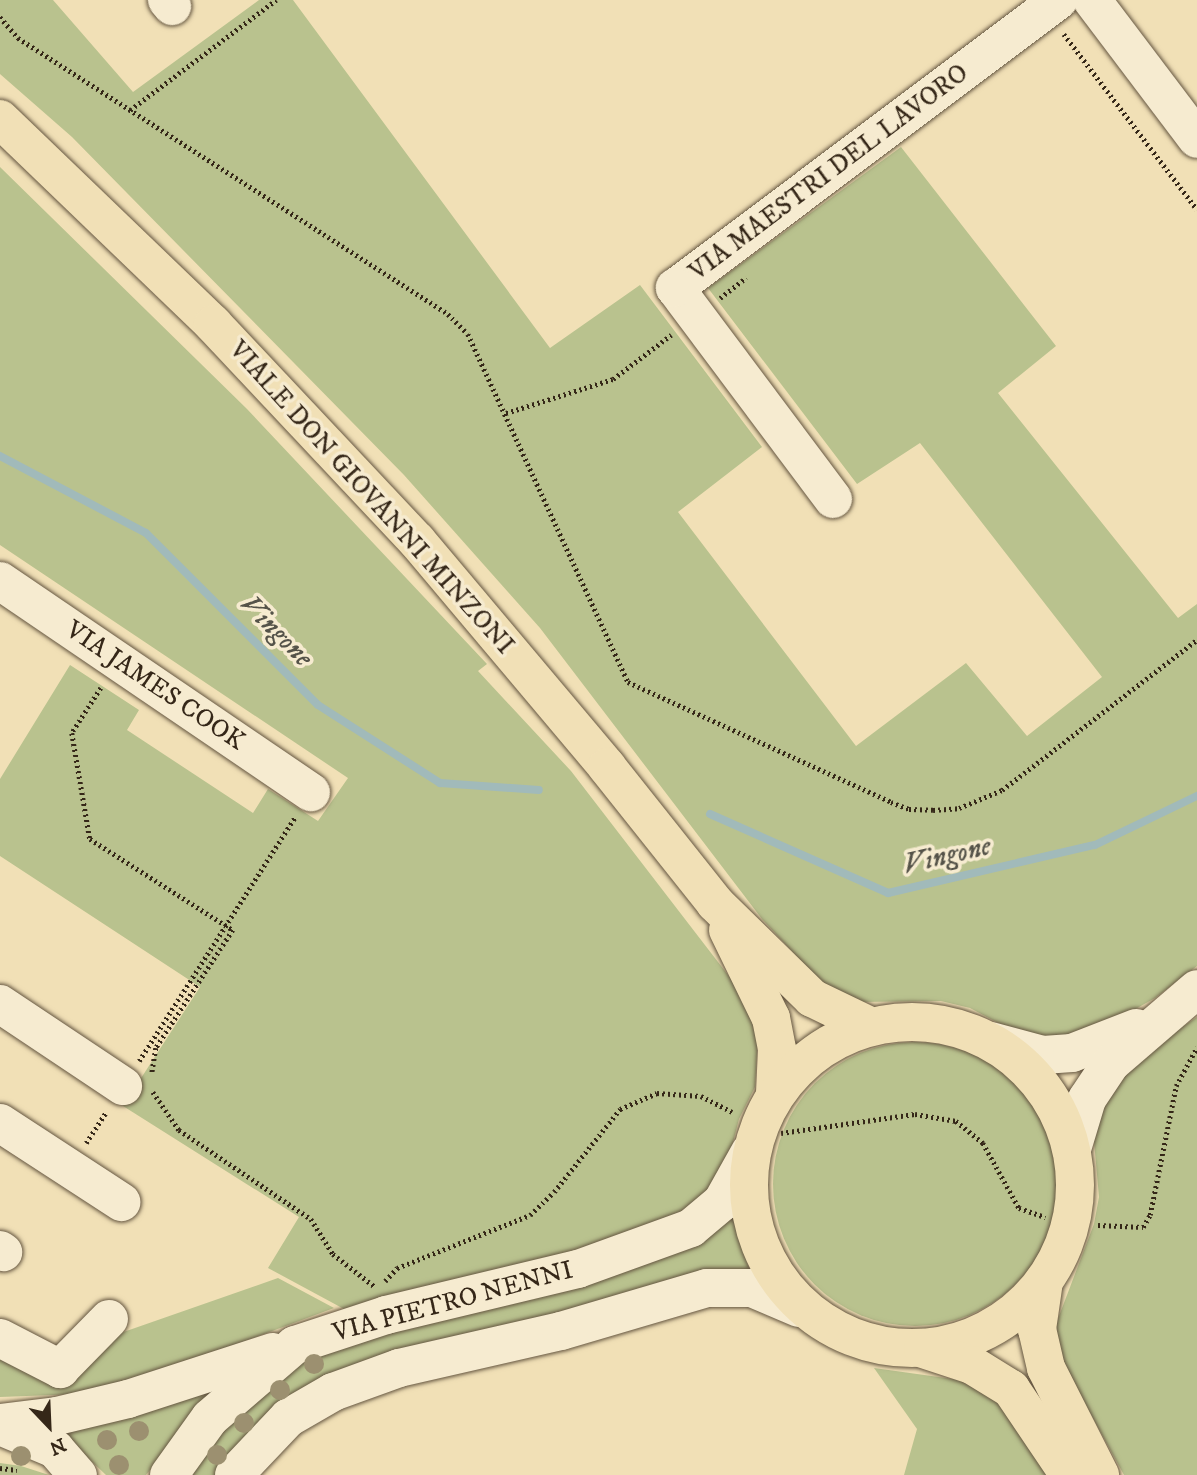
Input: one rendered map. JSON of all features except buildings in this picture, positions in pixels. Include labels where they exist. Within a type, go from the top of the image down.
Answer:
[{"type":"main road","name":"VIALE DON GIOVANNI MINZONI","points":[[0,119],[213,324],[417,541],[607,767],[715,903],[812,998],[870,1026]]},
{"type":"main road","name":"VIALE DON GIOVANNI MINZONI","points":[[715,903],[771,1018],[777,1049],[775,1094]]},
{"type":"main road","points":[[1069,1475],[1012,1389],[972,1364],[921,1349],[869,1344],[831,1328],[799,1308],[766,1262],[749,1209],[775,1094],[817,1051],[870,1026],[932,1022],[991,1041],[1028,1069],[1049,1097],[1072,1149],[1075,1195],[1068,1229],[1044,1281],[1037,1329],[1046,1368],[1100,1475]]},
{"type":"main road","points":[[921,1349],[968,1339],[1010,1316],[1044,1281]]},
{"type":"street","points":[[1092,0],[1197,139]]},
{"type":"street","name":"VIA MAESTRI DEL LAVORO","points":[[833,499],[675,288],[1053,5]]},
{"type":"street","name":"VIA JAMES COOK","points":[[0,581],[311,792]]},
{"type":"street","points":[[1072,1149],[1087,1099],[1111,1063],[1160,1017],[1197,989]]},
{"type":"street","points":[[0,1004],[122,1086]]},
{"type":"street","points":[[991,1041],[1043,1055],[1072,1053],[1160,1017]]},
{"type":"street","points":[[0,1123],[121,1202]]},
{"type":"street","name":"VIA PIETRO NENNI","points":[[169,1475],[210,1418],[295,1345],[386,1315],[578,1269],[691,1228],[722,1202],[766,1143]]},
{"type":"street","name":"VIA PIETRO NENNI","points":[[233,1475],[288,1418],[333,1392],[399,1368],[561,1331],[707,1288],[752,1288],[799,1308]]},
{"type":"street","points":[[0,1338],[60,1369],[109,1319]]},
{"type":"street","points":[[0,1425],[57,1416],[128,1399],[295,1345]]},
{"type":"street","points":[[0,1425],[54,1449],[78,1475]]},
{"type":"path","points":[[130,110],[276,0]]},
{"type":"path","points":[[1053,5],[1197,209]]},
{"type":"path","points":[[0,17],[18,38],[448,314],[468,334],[628,682],[891,802],[909,809],[933,810],[959,808],[1002,790],[1197,640]]},
{"type":"path","points":[[101,678],[103,685],[72,733],[90,839],[227,923],[233,930],[156,1048],[153,1092],[179,1130],[311,1219],[332,1254],[378,1289],[397,1268],[530,1215],[554,1192],[620,1109],[657,1093],[701,1096],[733,1111]]},
{"type":"path","points":[[79,1153],[311,792]]},
{"type":"path","points":[[1098,1225],[1143,1227],[1150,1215],[1176,1086],[1197,1047]]},
{"type":"path","points":[[766,1143],[915,1114],[956,1121],[983,1143],[1019,1208],[1045,1217]]},
{"type":"green space","points":[[0,0],[53,0],[133,92],[259,0],[293,0],[550,348],[640,285],[762,447],[678,512],[856,746],[966,663],[1027,736],[1102,677],[920,443],[857,484],[708,288],[901,147],[1056,346],[998,393],[1178,618],[1197,604],[1197,966],[1155,998],[1084,1038],[1021,1035],[970,1008],[941,1001],[856,1002],[829,991],[762,919],[540,628],[404,475],[72,137],[0,74]]},
{"type":"green space","points":[[0,167],[247,409],[487,664],[478,671],[571,771],[738,988],[758,1037],[755,1087],[739,1119],[729,1158],[708,1197],[663,1225],[504,1272],[344,1309],[268,1268],[299,1217],[123,1106],[200,987],[0,856],[0,779],[70,665],[139,710],[127,730],[253,813],[268,789],[318,821],[348,778],[0,545]]},
{"type":"green space","points":[[1197,1017],[1197,1475],[1124,1475],[1060,1358],[1056,1324],[1094,1224],[1099,1197],[1093,1130],[1118,1071]]},
{"type":"green space","points":[[901,1042],[929,1042],[956,1048],[982,1059],[1016,1083],[1033,1105],[1046,1130],[1055,1156],[1055,1212],[1046,1238],[1033,1263],[1016,1285],[982,1309],[956,1320],[929,1326],[901,1326],[874,1320],[848,1309],[814,1285],[790,1251],[779,1225],[773,1198],[773,1170],[779,1143],[790,1117],[814,1083],[848,1059],[874,1048]]},
{"type":"green space","points":[[733,1210],[750,1273],[388,1358],[225,1475],[187,1475],[232,1414],[294,1362]]},
{"type":"green space","points":[[278,1278],[334,1308],[105,1393],[0,1397],[0,1349],[29,1365]]},
{"type":"green space","points":[[874,1368],[960,1380],[1003,1405],[1048,1475],[904,1475],[917,1429]]},
{"type":"green space","points":[[217,1388],[146,1475],[106,1475],[67,1438],[67,1430]]},
{"type":"green space","points":[[0,1463],[21,1466],[49,1475],[0,1475]]},
{"type":"waterway","name":"Vingone","points":[[0,456],[146,533],[318,705],[440,783],[539,790]]},
{"type":"waterway","name":"Vingone","points":[[710,814],[888,893],[1095,845],[1197,796]]}]
